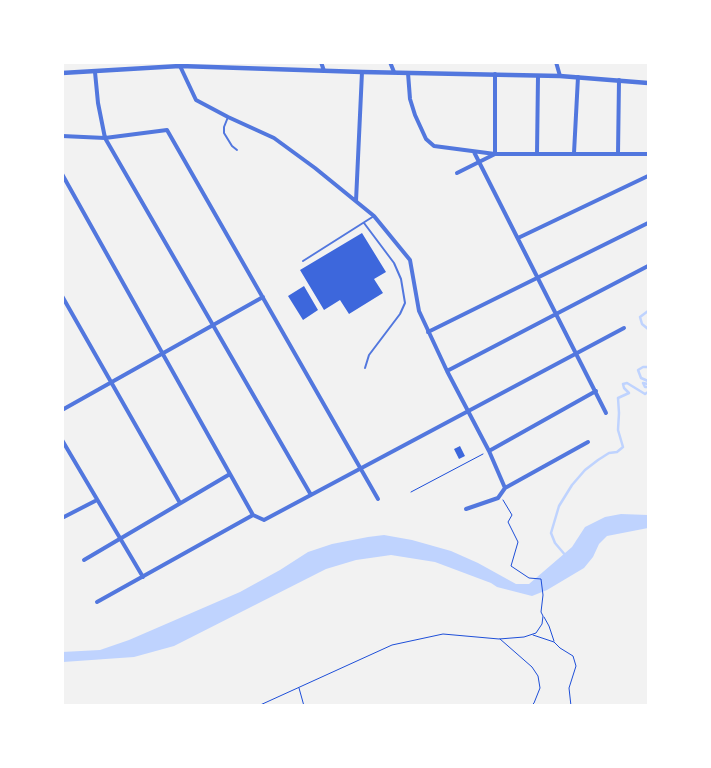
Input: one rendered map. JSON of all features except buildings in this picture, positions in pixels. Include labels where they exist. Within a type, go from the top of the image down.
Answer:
[{"type":"street","points":[[251,62],[253,69]]},
{"type":"street","points":[[321,62],[324,71]]},
{"type":"street","points":[[390,62],[394,72]]},
{"type":"street","points":[[556,62],[560,76]]},
{"type":"street","points":[[179,64],[196,100],[274,138],[374,216],[410,260],[419,311],[447,371],[489,451],[505,488]]},
{"type":"street","points":[[62,73],[95,72],[179,64],[253,69],[560,76],[648,83]]},
{"type":"street","points":[[95,72],[98,103],[105,138],[311,495]]},
{"type":"street","points":[[356,201],[362,72]]},
{"type":"street","points":[[408,73],[410,99],[415,115],[426,139],[434,146],[495,154],[648,154]]},
{"type":"street","points":[[495,74],[495,154]]},
{"type":"street","points":[[537,154],[538,76]]},
{"type":"street","points":[[574,154],[578,77]]},
{"type":"street","points":[[618,154],[619,80]]},
{"type":"street","points":[[62,136],[105,138],[167,130],[378,499]]},
{"type":"street","points":[[474,152],[606,413]]},
{"type":"street","points":[[457,174],[495,154]]},
{"type":"street","points":[[62,174],[253,515],[264,520],[624,328]]},
{"type":"street","points":[[518,238],[648,176]]},
{"type":"street","points":[[428,332],[648,223]]},
{"type":"street","points":[[447,371],[648,266]]},
{"type":"street","points":[[62,296],[180,503]]},
{"type":"street","points":[[62,410],[263,297]]},
{"type":"street","points":[[489,451],[596,391]]},
{"type":"street","points":[[62,440],[143,577]]},
{"type":"street","points":[[466,509],[498,498],[505,488],[588,442]]},
{"type":"street","points":[[84,560],[230,474]]},
{"type":"street","points":[[62,518],[98,500]]},
{"type":"street","points":[[97,602],[253,515]]},
{"type":"lane","points":[[228,117],[224,133],[232,146],[237,150]]},
{"type":"lane","points":[[303,261],[374,216]]},
{"type":"lane","points":[[364,223],[394,264],[400,279],[405,303],[400,314],[369,355],[365,368]]},
{"type":"path","points":[[411,492],[489,451]]},
{"type":"path","points":[[500,495],[512,514],[508,522],[518,542],[511,566],[529,578],[541,579],[543,595],[541,612],[549,626],[554,642]]},
{"type":"path","points":[[258,706],[392,645],[443,634],[499,639],[524,637],[536,633],[542,624],[543,616]]},
{"type":"path","points":[[532,634],[554,642],[573,656],[576,666],[569,688],[571,706]]},
{"type":"path","points":[[499,639],[532,668],[538,676],[540,688],[531,706]]},
{"type":"path","points":[[299,687],[304,706]]},
{"type":"water","points":[[621,514],[648,515],[648,528],[607,536],[599,544],[593,557],[584,568],[547,590],[532,596],[497,587],[435,562],[391,555],[356,560],[326,569],[174,646],[134,657],[63,662],[62,652],[100,650],[129,640],[240,592],[308,552],[332,544],[384,535],[412,540],[451,551],[478,563],[516,584],[529,584],[572,547],[585,527],[605,517]]},
{"type":"waterway","points":[[648,311],[640,317],[642,324],[648,329]]},
{"type":"waterway","points":[[648,367],[638,370],[641,378],[648,381]]},
{"type":"waterway","points":[[566,556],[555,543],[551,533],[559,506],[572,485],[585,470],[609,453],[617,452],[623,447],[618,430],[618,398],[629,393],[623,384],[627,383],[645,394],[648,392]]},
{"type":"waterway","points":[[648,384],[643,383],[645,387],[648,387]]}]
